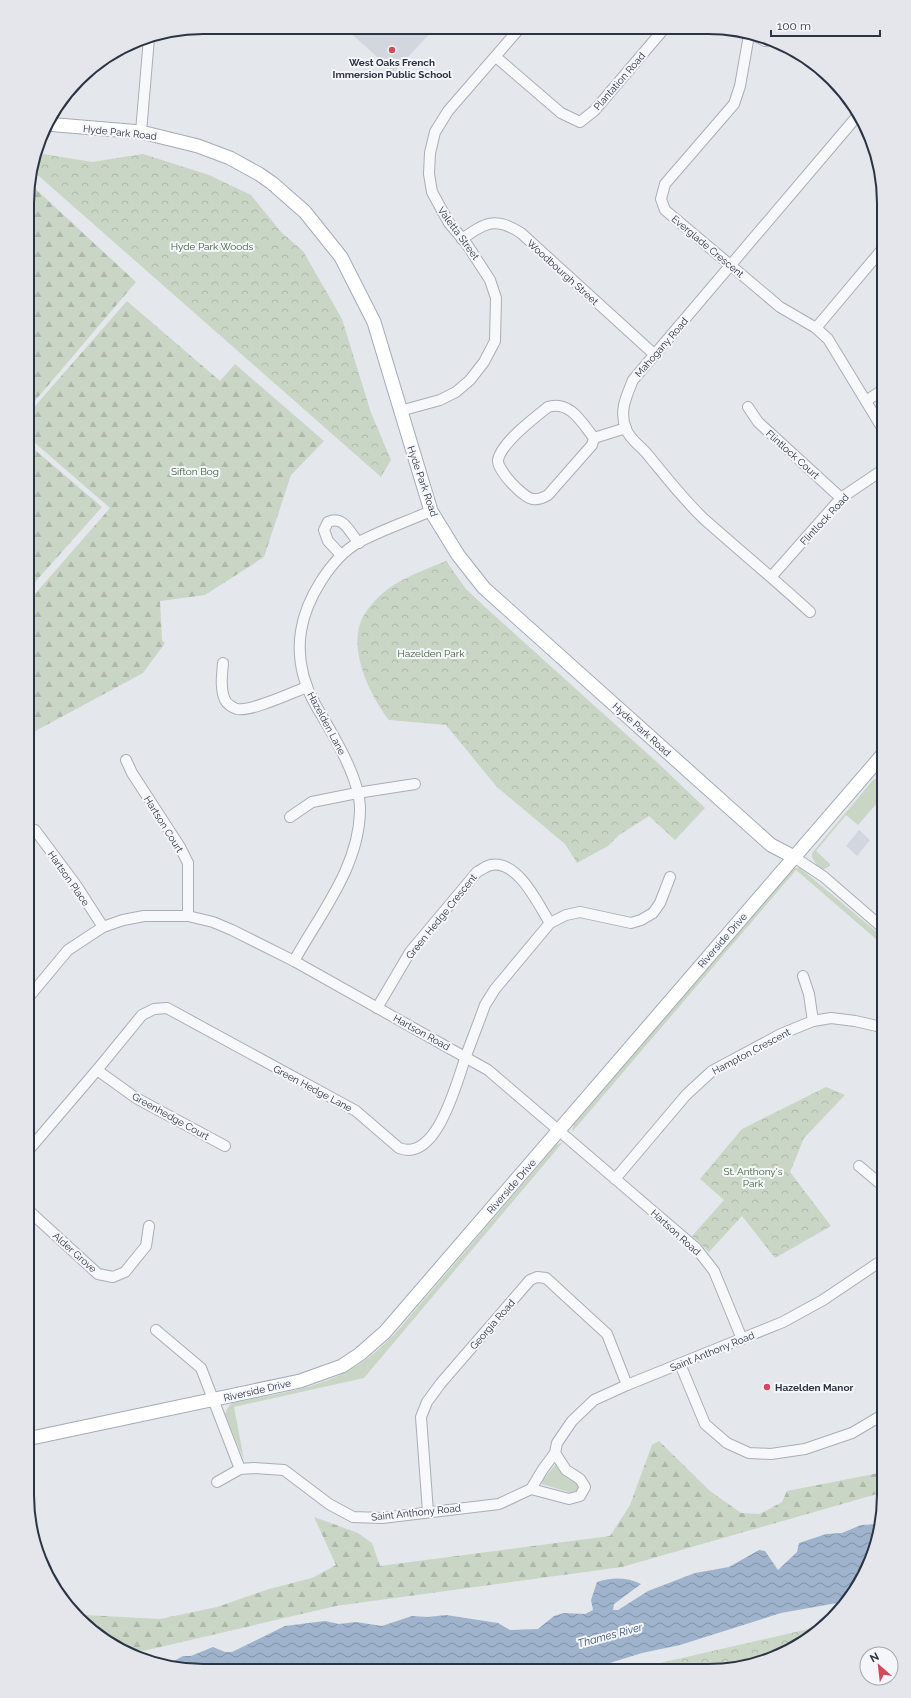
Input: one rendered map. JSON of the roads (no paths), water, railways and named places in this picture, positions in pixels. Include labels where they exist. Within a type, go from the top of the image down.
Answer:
[{"type":"main road","name":"Hyde Park Road","points":[[53,125],[141,132],[181,141],[230,158],[272,183],[305,212],[341,257],[374,322],[431,511],[458,555],[484,588],[771,845],[794,857]]},
{"type":"main road","name":"Riverside Drive","points":[[34,1438],[300,1381],[342,1366],[360,1354],[386,1332],[877,761]]},
{"type":"street","name":"Valetta Street","points":[[400,411],[440,400],[456,392],[470,380],[484,362],[495,341],[496,298],[484,268],[449,224],[432,192],[429,174],[430,153],[435,132],[448,111],[515,34]]},
{"type":"street","name":"Plantation Road","points":[[496,57],[561,113],[580,122],[594,111],[660,34]]},
{"type":"street","name":"Everglade Crescent","points":[[746,38],[740,86],[734,104],[665,184],[661,199],[665,210],[730,266],[780,307],[816,328],[828,339],[838,353],[877,419]]},
{"type":"street","points":[[141,132],[149,43]]},
{"type":"street","name":"Mahogany Road","points":[[810,612],[772,576],[704,518],[675,488],[629,435],[626,428],[623,404],[633,380],[855,119]]},
{"type":"street","name":"Woodbourgh Street","points":[[462,239],[482,225],[497,222],[509,225],[521,233],[655,355]]},
{"type":"street","points":[[816,328],[877,255]]},
{"type":"street","points":[[866,401],[877,394]]},
{"type":"street","points":[[555,405],[570,410],[594,438],[592,445],[553,490],[541,499],[532,499],[524,495],[500,471],[498,461],[502,448],[548,407],[555,405]]},
{"type":"street","name":"Flintlock Court","points":[[748,407],[758,422],[842,498]]},
{"type":"street","points":[[594,438],[626,428]]},
{"type":"street","name":"Flintlock Road","points":[[772,576],[842,498],[877,474]]},
{"type":"street","name":"Hazelden Lane","points":[[294,961],[350,864],[358,835],[360,809],[351,770],[308,687],[301,667],[301,630],[311,600],[325,575],[341,555],[359,542],[431,511]]},
{"type":"street","points":[[341,555],[328,541],[324,530],[328,522],[335,519],[344,522],[359,542]]},
{"type":"street","points":[[223,663],[221,682],[225,699],[230,706],[237,709],[248,709],[308,687]]},
{"type":"street","name":"Hartson Court","points":[[126,760],[132,773],[180,847],[188,863],[188,916]]},
{"type":"street","points":[[874,764],[877,767]]},
{"type":"street","points":[[290,817],[312,802],[415,784]]},
{"type":"street","name":"Hartson Place","points":[[35,830],[76,885],[103,927]]},
{"type":"street","name":"Hyde Park Road","points":[[794,857],[824,878],[877,923]]},
{"type":"street","name":"Green Hedge Crescent","points":[[377,1008],[410,952],[477,872],[490,865],[499,864],[514,871],[526,885],[550,922]]},
{"type":"street","name":"Green Hedge Lane","points":[[34,1144],[142,1015],[154,1010],[167,1008],[356,1111],[399,1148],[406,1151],[420,1147],[444,1118],[485,1005],[495,989],[550,922],[566,915],[580,912],[631,923],[641,920],[653,913],[660,903],[670,877]]},
{"type":"street","name":"Hartson Road","points":[[34,990],[68,950],[103,927],[123,920],[144,916],[188,916],[213,922],[232,930],[294,961],[466,1056],[488,1070],[696,1248],[714,1271],[742,1339]]},
{"type":"street","points":[[803,976],[809,994],[813,1021]]},
{"type":"street","name":"Hampton Crescent","points":[[616,1179],[686,1095],[712,1071],[781,1034],[813,1021],[831,1018],[877,1026]]},
{"type":"street","name":"Greenhedge Court","points":[[97,1070],[136,1098],[225,1146]]},
{"type":"street","points":[[859,1166],[877,1180]]},
{"type":"street","name":"Alder Grove","points":[[34,1215],[98,1274],[113,1277],[125,1272],[146,1246],[149,1226]]},
{"type":"street","name":"Saint Anthony Road","points":[[217,1482],[240,1469],[254,1468],[284,1470],[329,1504],[353,1517],[382,1518],[499,1504],[531,1489],[555,1453],[556,1443],[572,1421],[594,1400],[790,1318],[823,1300],[877,1264]]},
{"type":"street","name":"Georgia Road","points":[[428,1512],[421,1417],[427,1402],[530,1280],[537,1277],[546,1278],[607,1334],[627,1385]]},
{"type":"street","points":[[156,1330],[200,1368],[240,1469]]},
{"type":"street","points":[[680,1364],[705,1424],[727,1443],[748,1453],[771,1454],[805,1449],[852,1433],[877,1418]]},
{"type":"street","points":[[531,1489],[569,1499],[580,1496],[585,1487],[580,1479],[566,1470],[555,1453]]},
{"type":"water","name":"Thames River","points":[[875,1524],[868,1550],[860,1570],[849,1589],[838,1603],[781,1613],[680,1645],[642,1653],[606,1664],[192,1664],[169,1661],[174,1661],[183,1656],[191,1656],[213,1647],[225,1652],[232,1652],[285,1626],[325,1621],[339,1624],[356,1622],[382,1626],[412,1616],[428,1617],[446,1615],[498,1623],[510,1630],[538,1629],[554,1616],[564,1613],[585,1614],[593,1610],[591,1600],[597,1582],[619,1578],[641,1584],[614,1604],[613,1610],[618,1610],[648,1591],[695,1573],[729,1567],[759,1550],[765,1551],[778,1570],[797,1552],[799,1543],[826,1534],[842,1533],[861,1525]]},
{"type":"place","name":"West Oaks French Immersion Public School","points":[[392,50]]},
{"type":"place","name":"Hazelden Manor","points":[[767,1387]]},
{"type":"park label","name":"Hyde Park Woods","points":[[212,246]]},
{"type":"park label","name":"Sifton Bog","points":[[195,471]]},
{"type":"park label","name":"Hazelden Park","points":[[431,653]]},
{"type":"park label","name":"St. Anthony's Park","points":[[753,1176]]}]
